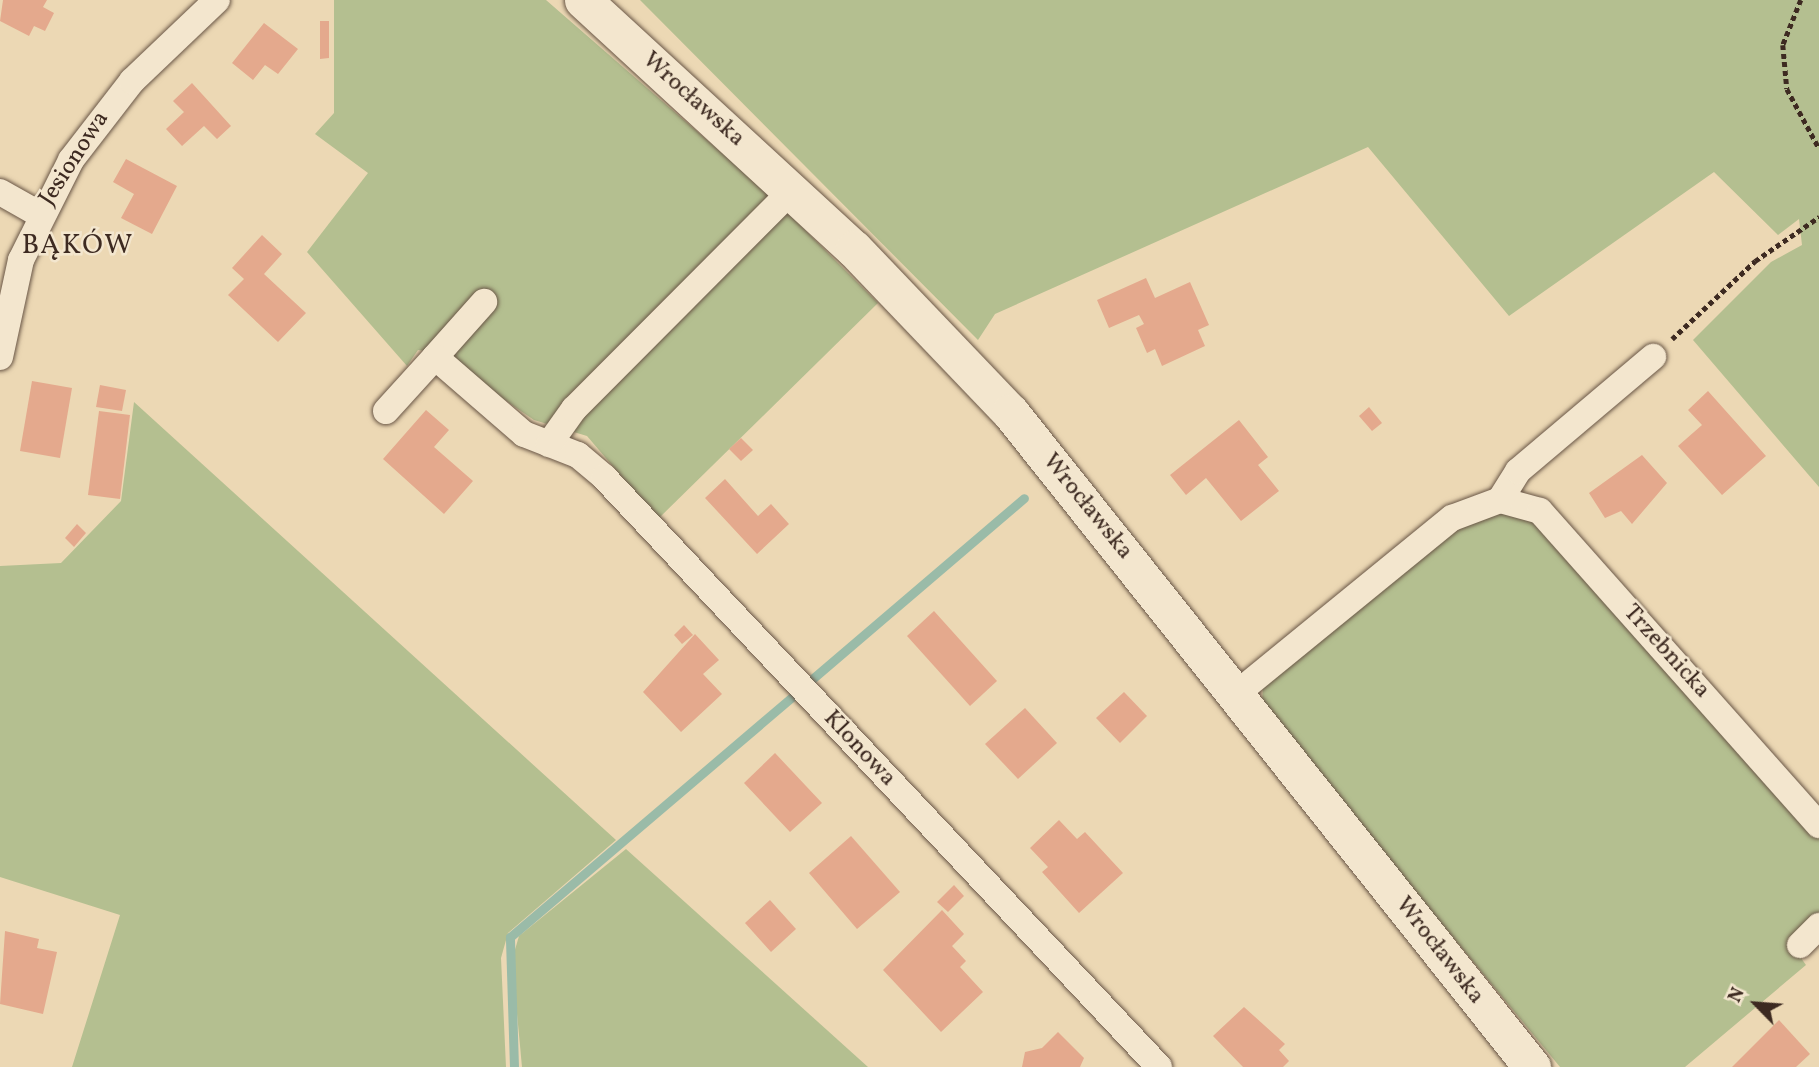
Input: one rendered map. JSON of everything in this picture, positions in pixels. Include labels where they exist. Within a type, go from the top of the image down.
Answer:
[{"type":"street","name":"Jesionowa","points":[[0,356],[21,260],[39,214],[98,120],[217,0]]},
{"type":"street","name":"Wrocławska","points":[[583,0],[792,190],[1010,412],[1532,1067]]},
{"type":"street","points":[[549,444],[574,410],[792,190]]},
{"type":"street","points":[[0,192],[39,214]]},
{"type":"street","points":[[386,411],[484,302]]},
{"type":"street","name":"Klonowa","points":[[435,357],[524,434],[549,444],[604,477],[1159,1067]]},
{"type":"street","points":[[1236,694],[1452,517],[1500,500],[1518,471],[1653,357]]},
{"type":"street","name":"Trzebnicka","points":[[1500,500],[1540,511],[1819,825]]},
{"type":"street","points":[[1800,945],[1819,926]]},
{"type":"path","points":[[1801,0],[1783,45],[1787,89],[1819,148]]},
{"type":"path","points":[[1653,357],[1755,261],[1819,217]]},
{"type":"green space","points":[[334,0],[546,0],[770,195],[878,303],[658,519],[587,436],[534,420],[435,352],[418,350],[407,366],[307,252],[368,173],[315,134],[334,113]]},
{"type":"green space","points":[[640,0],[1819,0],[1819,487],[1693,340],[1771,262],[1802,245],[1799,219],[1778,235],[1714,172],[1509,316],[1368,147],[995,314],[978,340]]},
{"type":"green space","points":[[134,402],[616,840],[508,933],[501,958],[506,1067],[72,1067],[120,915],[0,877],[0,566],[61,563],[121,501]]},
{"type":"green space","points":[[1486,508],[1521,509],[1819,836],[1819,913],[1791,944],[1806,965],[1685,1067],[1560,1067],[1262,706],[1263,685],[1288,660]]},
{"type":"green space","points":[[626,849],[868,1067],[522,1067],[512,960],[519,936]]},
{"type":"building","points":[[3,0],[47,0],[43,7],[54,13],[45,31],[34,26],[29,36],[0,21]]},
{"type":"building","points":[[320,21],[329,21],[329,58],[320,59]]},
{"type":"building","points":[[264,23],[298,49],[278,74],[265,65],[253,80],[232,63]]},
{"type":"building","points":[[192,83],[231,126],[217,139],[204,126],[182,146],[166,129],[184,112],[173,101]]},
{"type":"building","points":[[126,159],[177,186],[152,234],[121,218],[134,194],[113,182]]},
{"type":"building","points":[[262,235],[282,254],[264,274],[306,313],[278,342],[228,295],[244,279],[232,268]]},
{"type":"building","points":[[1146,278],[1155,298],[1190,282],[1209,325],[1198,330],[1205,346],[1162,366],[1155,349],[1147,353],[1136,328],[1144,324],[1139,315],[1109,328],[1097,300]]},
{"type":"building","points":[[32,381],[72,388],[60,458],[20,451]]},
{"type":"building","points":[[100,385],[126,390],[122,411],[96,407]]},
{"type":"building","points":[[1708,391],[1766,456],[1722,495],[1678,446],[1702,425],[1688,410]]},
{"type":"building","points":[[1369,407],[1382,423],[1372,431],[1359,416]]},
{"type":"building","points":[[426,410],[449,430],[434,447],[473,481],[444,514],[383,459]]},
{"type":"building","points":[[99,411],[130,415],[120,499],[88,495]]},
{"type":"building","points":[[1239,420],[1268,457],[1258,465],[1279,491],[1241,521],[1206,478],[1186,495],[1170,475]]},
{"type":"building","points":[[741,438],[753,450],[741,461],[729,449]]},
{"type":"building","points":[[1642,455],[1667,483],[1632,524],[1621,511],[1605,518],[1589,493]]},
{"type":"building","points":[[725,479],[758,516],[771,504],[789,524],[757,554],[705,498]]},
{"type":"building","points":[[77,524],[86,533],[74,547],[65,538]]},
{"type":"building","points":[[934,611],[997,681],[970,706],[907,636]]},
{"type":"building","points":[[684,625],[693,635],[682,644],[674,635]]},
{"type":"building","points":[[695,634],[719,660],[703,674],[722,694],[681,732],[643,692]]},
{"type":"building","points":[[1124,692],[1147,716],[1120,743],[1096,718]]},
{"type":"building","points":[[1025,708],[1057,743],[1018,779],[985,744]]},
{"type":"building","points":[[775,753],[822,803],[790,832],[744,783]]},
{"type":"building","points":[[1059,820],[1077,839],[1085,832],[1123,873],[1079,913],[1042,872],[1048,867],[1030,848]]},
{"type":"building","points":[[851,836],[900,892],[857,929],[809,873]]},
{"type":"building","points":[[954,885],[964,896],[948,912],[937,902]]},
{"type":"building","points":[[770,900],[796,929],[771,952],[745,923]]},
{"type":"building","points":[[942,910],[964,934],[952,946],[966,961],[960,967],[983,992],[941,1032],[883,970]]},
{"type":"building","points":[[5,931],[39,939],[37,948],[57,952],[43,1014],[0,1004]]},
{"type":"building","points":[[1244,1007],[1285,1044],[1279,1050],[1289,1061],[1283,1067],[1243,1067],[1213,1036]]},
{"type":"building","points":[[1779,1020],[1810,1054],[1796,1067],[1732,1067]]},
{"type":"building","points":[[1058,1032],[1084,1058],[1080,1067],[1022,1067],[1025,1052],[1042,1048]]},
{"type":"waterway","points":[[811,680],[1024,498]]},
{"type":"waterway","points":[[514,1067],[510,937],[797,693]]},
{"type":"district","name":"BĄKÓW","points":[[78,246]]}]
